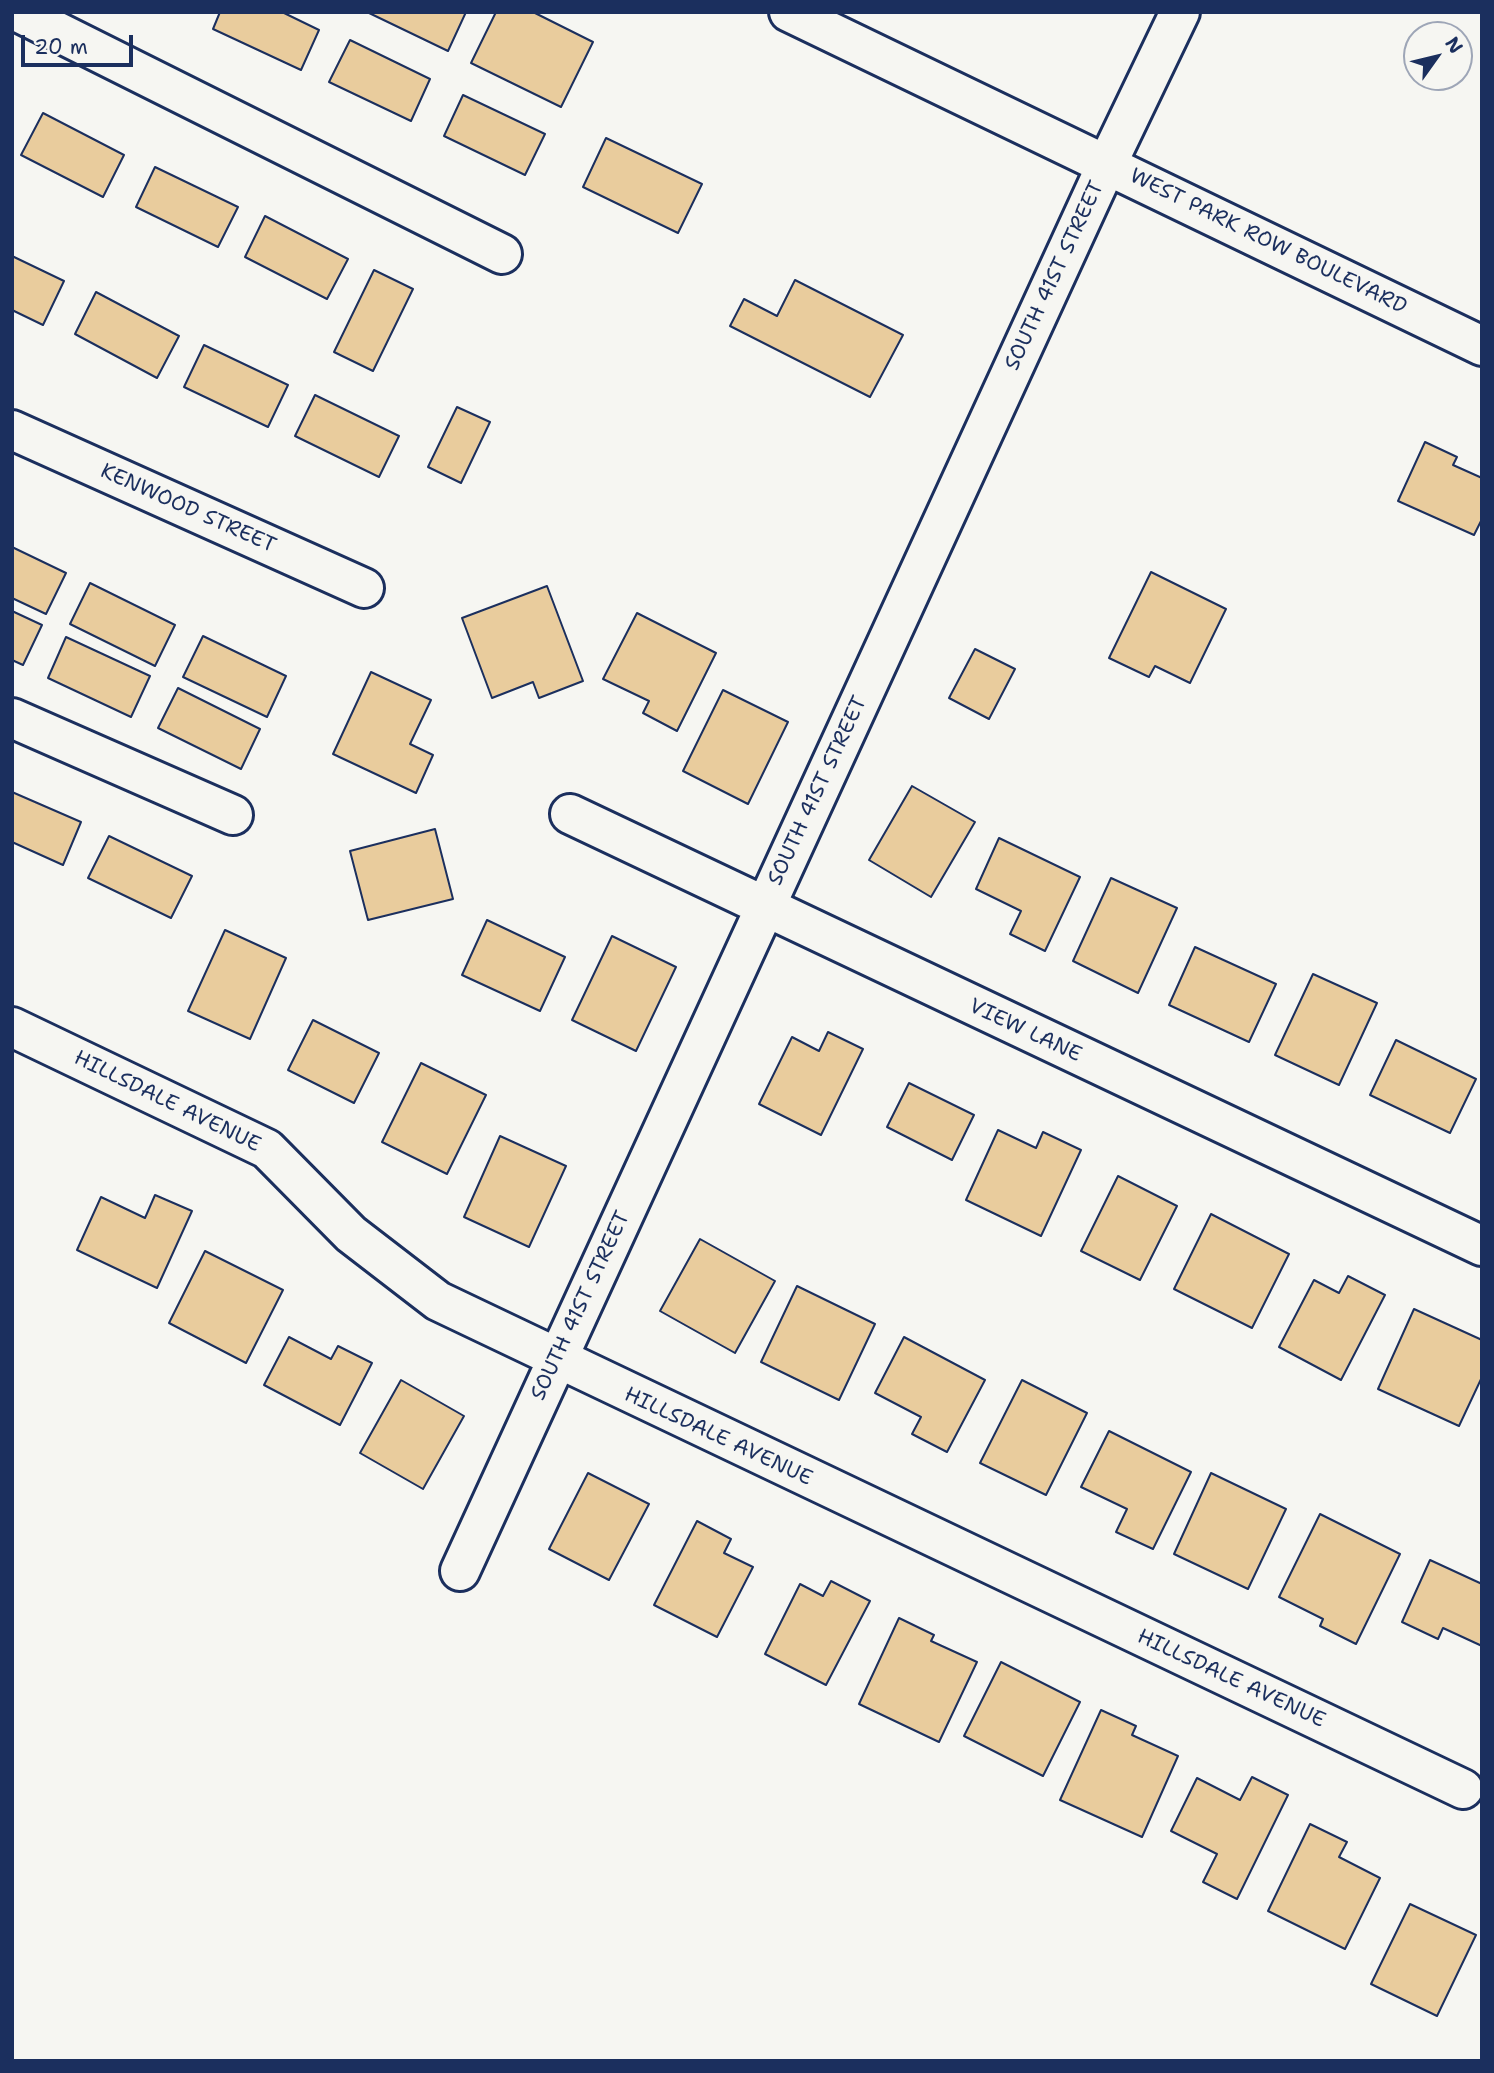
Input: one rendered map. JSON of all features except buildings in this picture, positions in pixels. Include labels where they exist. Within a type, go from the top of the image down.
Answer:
[{"type":"street","points":[[18,12],[502,254]]},
{"type":"street","name":"WEST PARK ROW BOULEVARD","points":[[789,12],[1482,346]]},
{"type":"street","name":"SOUTH 41ST STREET","points":[[460,1571],[1107,164],[1180,12]]},
{"type":"street","name":"KENWOOD STREET","points":[[12,430],[364,589]]},
{"type":"street","points":[[12,718],[233,816]]},
{"type":"street","name":"VIEW LANE","points":[[570,814],[1482,1246]]},
{"type":"street","name":"HILLSDALE AVENUE","points":[[12,1027],[267,1149],[351,1234],[438,1301],[556,1360],[1462,1789]]}]
